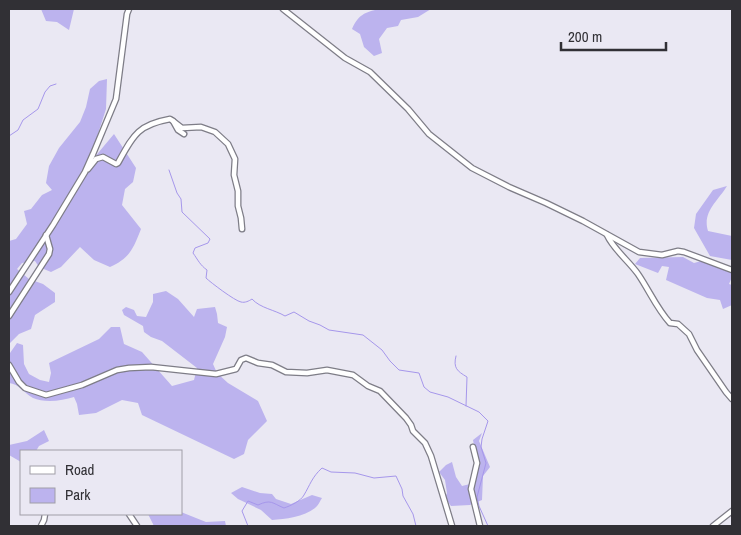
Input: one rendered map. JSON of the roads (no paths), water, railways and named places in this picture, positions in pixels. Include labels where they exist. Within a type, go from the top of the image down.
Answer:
[{"type":"street","points":[[9,292],[85,172],[116,98],[126,14],[129,9]]},
{"type":"street","points":[[283,9],[346,58],[382,81],[429,134],[472,168],[509,188],[576,217],[639,252],[662,254],[678,251],[684,252],[732,270]]},
{"type":"street","points":[[85,172],[99,158],[103,157],[116,164],[118,163],[139,130],[162,121],[170,119],[182,128],[201,127],[215,132],[228,144],[235,159],[234,175],[238,191],[238,206],[242,218],[242,229]]},
{"type":"street","points":[[173,121],[178,130],[184,134]]},
{"type":"street","points":[[9,316],[11,308],[20,300],[49,254],[50,249],[46,235]]},
{"type":"street","points":[[607,235],[612,245],[638,274],[662,315],[670,323],[678,324],[689,334],[697,350],[732,399]]},
{"type":"street","points":[[9,366],[25,388],[46,396],[82,385],[117,370],[151,367],[216,374],[236,369],[241,360],[246,358],[258,363],[272,365],[286,372],[307,373],[327,370],[353,375],[364,384],[380,391],[386,396],[411,425],[413,431],[425,443],[431,456],[452,526]]},
{"type":"street","points":[[473,448],[477,463],[471,489],[480,526]]},
{"type":"street","points":[[713,526],[732,511]]},
{"type":"street","points":[[130,515],[137,526]]},
{"type":"waterway","points":[[9,136],[18,130],[23,120],[38,109],[45,92],[50,86],[56,84]]},
{"type":"waterway","points":[[169,170],[181,199],[182,212],[210,239],[208,243],[195,248],[193,253],[207,270],[206,278],[212,283],[238,301],[245,302],[252,299],[259,305],[285,316],[294,312],[329,330],[363,335],[382,350],[399,370],[419,373],[424,387],[430,392],[448,397],[479,412],[488,421],[481,447],[486,463],[477,497],[488,526]]},
{"type":"waterway","points":[[456,356],[455,363],[457,369],[467,377],[466,406]]},
{"type":"waterway","points":[[248,526],[242,511],[248,501],[258,505],[269,502],[284,508],[289,506],[303,497],[313,478],[322,468],[331,472],[355,473],[374,478],[396,476],[403,496],[413,514],[416,526]]}]
